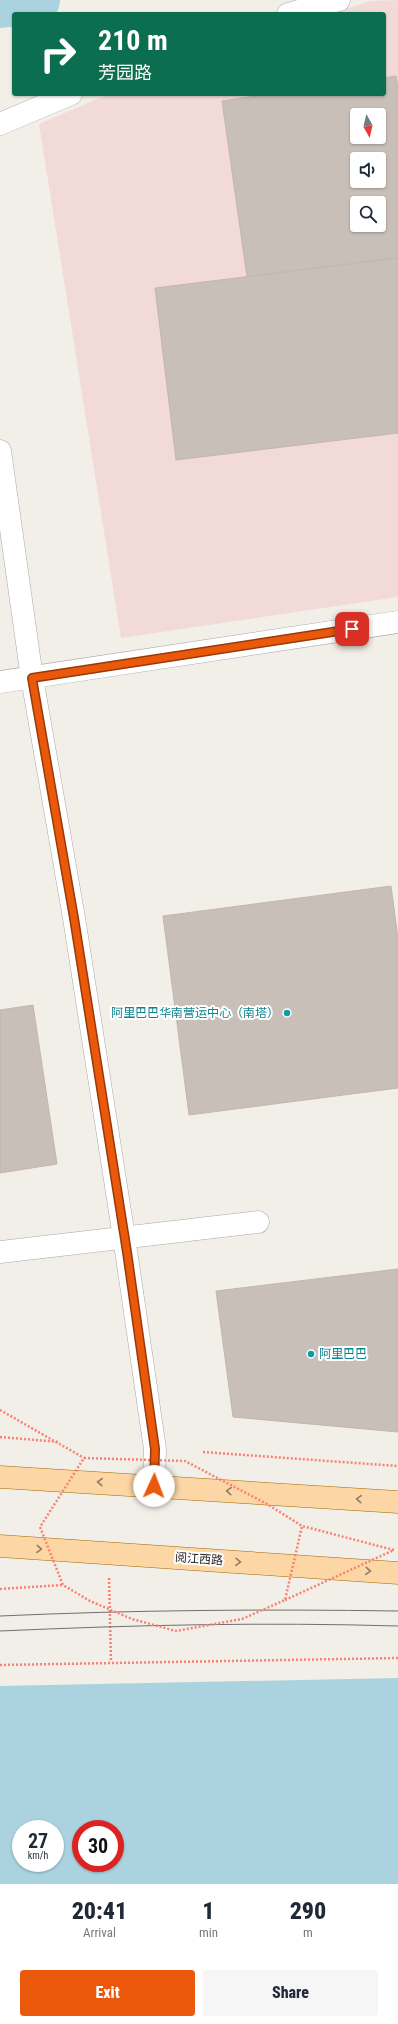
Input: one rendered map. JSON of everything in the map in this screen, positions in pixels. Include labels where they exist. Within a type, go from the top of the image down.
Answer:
[{"type":"main road","points":[[0,1477],[398,1502]]},
{"type":"main road","name":"阅江西路","points":[[0,1546],[398,1573]]},
{"type":"street","points":[[295,12],[340,0]]},
{"type":"street","points":[[0,124],[65,96]]},
{"type":"street","points":[[0,451],[32,678],[74,918],[124,1237],[155,1449],[154,1486]]},
{"type":"street","points":[[0,682],[398,622]]},
{"type":"street","points":[[0,1252],[258,1222]]},
{"type":"path","points":[[0,1410],[84,1458],[185,1462],[267,1504],[302,1526],[394,1550],[242,1619],[176,1631],[132,1619],[90,1601],[63,1585],[0,1589]]},
{"type":"path","points":[[0,1437],[60,1442]]},
{"type":"path","points":[[203,1452],[398,1466]]},
{"type":"path","points":[[63,1585],[40,1527],[84,1458]]},
{"type":"path","points":[[285,1600],[302,1526]]},
{"type":"path","points":[[51,1574],[66,1575]]},
{"type":"path","points":[[103,1577],[110,1578],[112,1662]]},
{"type":"path","points":[[0,1664],[398,1658]]},
{"type":"shaded area","points":[[398,0],[398,597],[121,638],[39,124],[104,96],[386,96],[386,12],[336,12],[370,1]]},
{"type":"water","points":[[398,1678],[398,1884],[0,1884],[0,1686]]},
{"type":"building","points":[[396,76],[398,87],[398,258],[247,277],[222,101],[256,96],[386,96],[386,78]]},
{"type":"building","points":[[398,258],[398,433],[176,460],[155,288]]},
{"type":"building","name":"阿里巴巴华南营运中心（南塔）","points":[[391,886],[398,938],[398,1088],[189,1115],[163,916]]},
{"type":"building","points":[[33,1005],[57,1164],[0,1173],[0,1010]]},
{"type":"building","name":"阿里巴巴","points":[[398,1269],[398,1432],[233,1417],[216,1291]]},
{"type":"waterway","points":[[0,4],[36,0]]},
{"type":"tram line","points":[[0,1616],[199,1610],[398,1611]]},
{"type":"tram line","points":[[0,1631],[199,1625],[298,1624],[398,1626]]},
{"type":"place","name":"阿里巴巴华南营运中心（南塔）","points":[[287,1013]]},
{"type":"place","name":"阿里巴巴","points":[[311,1354]]},
{"type":"route","points":[[154,1486],[155,1449],[127,1252],[74,918],[32,678],[352,629]]}]
